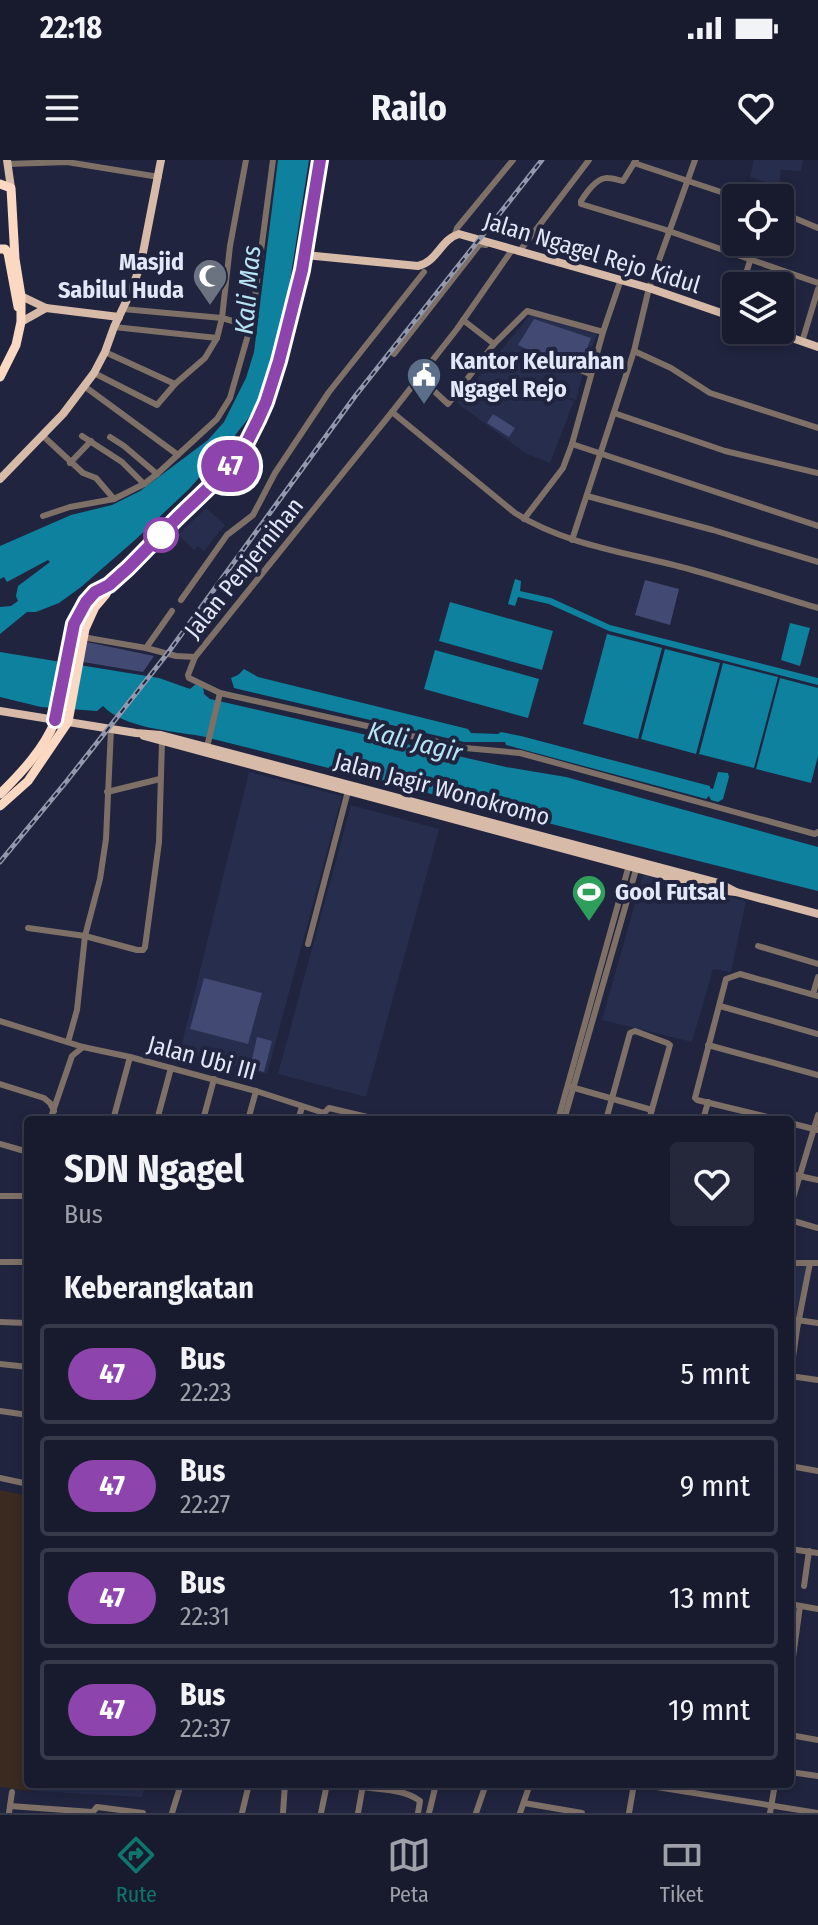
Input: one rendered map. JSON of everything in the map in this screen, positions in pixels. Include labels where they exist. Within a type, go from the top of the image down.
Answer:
[{"type":"highway","points":[[0,794],[30,761],[55,720],[74,624],[80,613],[95,592],[109,585],[228,469],[245,446],[266,402],[285,342],[305,255],[320,160]]},
{"type":"highway","points":[[0,184],[11,188],[15,259],[21,296],[16,345],[0,377]]},
{"type":"highway","points":[[0,249],[8,253],[21,318]]},
{"type":"highway","points":[[0,806],[28,781],[68,722],[82,637],[109,585]]},
{"type":"main road","points":[[0,479],[63,414],[94,373],[105,352],[141,263],[161,160]]},
{"type":"main road","points":[[7,162],[11,188]]},
{"type":"main road","name":"Jalan Ngagel Rejo Kidul","points":[[425,269],[455,234],[621,279],[722,314]]},
{"type":"main road","points":[[305,255],[425,269]]},
{"type":"main road","points":[[21,296],[46,308],[121,313]]},
{"type":"main road","points":[[21,318],[46,308]]},
{"type":"main road","points":[[794,339],[818,347]]},
{"type":"main road","name":"Jalan Jagir Wonokromo","points":[[0,711],[208,743],[251,762],[348,791],[530,837]]},
{"type":"main road","name":"Jalan Jagir Wonokromo","points":[[136,733],[633,864],[719,883],[736,892],[818,914]]},
{"type":"street","points":[[94,373],[155,405],[205,358],[217,338],[222,318],[230,246],[246,160]]},
{"type":"street","points":[[243,324],[253,312],[273,160]]},
{"type":"street","points":[[455,234],[513,160]]},
{"type":"street","name":"Jalan Penjernihan","points":[[82,637],[195,657],[589,160]]},
{"type":"street","points":[[572,540],[634,351],[649,288],[695,160]]},
{"type":"street","points":[[7,162],[67,161],[159,177]]},
{"type":"street","points":[[722,192],[635,161],[622,182],[605,178],[592,187],[581,201],[582,204],[818,286],[802,342]]},
{"type":"street","points":[[794,218],[818,228]]},
{"type":"street","points":[[394,354],[480,244],[486,245],[488,242]]},
{"type":"street","points":[[746,272],[751,256]]},
{"type":"street","points":[[181,600],[227,535],[253,515],[275,473],[329,392],[425,269]]},
{"type":"street","points":[[524,519],[557,477],[572,444],[590,374],[621,279]]},
{"type":"street","points":[[418,376],[448,404],[494,344],[527,311],[603,332]]},
{"type":"street","points":[[43,516],[70,507],[114,499],[144,484],[217,419],[230,398],[248,335],[243,324],[222,318],[121,313]]},
{"type":"street","points":[[463,320],[494,344]]},
{"type":"street","points":[[114,327],[217,338]]},
{"type":"street","points":[[634,351],[671,368],[710,393],[818,428]]},
{"type":"street","points":[[105,352],[175,384]]},
{"type":"street","points":[[578,369],[590,374]]},
{"type":"street","points":[[84,386],[178,455]]},
{"type":"street","points":[[392,412],[524,519],[572,540],[690,569],[818,608]]},
{"type":"street","points":[[614,413],[725,451],[818,473]]},
{"type":"street","points":[[42,435],[85,475],[96,478],[114,499]]},
{"type":"street","points":[[82,436],[122,462],[144,484]]},
{"type":"street","points":[[110,437],[157,474]]},
{"type":"street","points":[[70,463],[91,441]]},
{"type":"street","points":[[572,444],[818,526]]},
{"type":"street","points":[[587,496],[818,562]]},
{"type":"street","points":[[146,648],[172,611]]},
{"type":"street","points":[[195,657],[189,678],[220,695],[465,748],[520,753],[817,834]]},
{"type":"street","points":[[208,743],[220,695]]},
{"type":"street","points":[[52,1116],[72,1056],[69,1040],[77,1010],[85,936],[103,861],[111,729]]},
{"type":"street","points":[[28,928],[85,936],[143,950],[159,842],[162,742]]},
{"type":"street","points":[[107,792],[160,779]]},
{"type":"street","points":[[308,944],[348,791]]},
{"type":"street","points":[[559,1116],[633,864]]},
{"type":"street","points":[[758,946],[818,964]]},
{"type":"street","points":[[764,1116],[697,1100],[695,1096],[726,979],[739,974],[816,995],[818,977]]},
{"type":"street","points":[[720,1006],[818,1034]]},
{"type":"street","name":"Jalan Ubi III","points":[[0,1021],[69,1040],[83,1047],[256,1091],[323,1116],[329,1108],[362,1116]]},
{"type":"street","points":[[607,1116],[630,1033],[635,1031],[669,1043],[650,1116]]},
{"type":"street","points":[[708,1045],[818,1075]]},
{"type":"street","points":[[72,1056],[83,1047]]},
{"type":"street","points":[[114,1116],[130,1057]]},
{"type":"street","points":[[158,1116],[171,1068]]},
{"type":"street","points":[[204,1116],[214,1079]]},
{"type":"street","points":[[0,1084],[44,1098],[54,1111]]},
{"type":"street","points":[[570,1087],[652,1110]]},
{"type":"street","points":[[565,1116],[570,1087]]},
{"type":"street","points":[[249,1116],[256,1091]]},
{"type":"street","points":[[704,1116],[708,1102]]},
{"type":"street","points":[[299,1116],[302,1107]]},
{"type":"street","points":[[794,1194],[818,1115]]},
{"type":"street","points":[[794,1124],[816,1129]]},
{"type":"street","points":[[0,1144],[24,1151]]},
{"type":"street","points":[[794,1175],[818,1180]]},
{"type":"street","points":[[0,1196],[24,1196]]},
{"type":"street","points":[[794,1221],[818,1228]]},
{"type":"street","points":[[0,1262],[24,1262]]},
{"type":"street","points":[[794,1348],[798,1320],[814,1263]]},
{"type":"street","points":[[794,1320],[818,1323]]},
{"type":"street","points":[[0,1322],[24,1323]]},
{"type":"street","points":[[0,1364],[24,1367]]},
{"type":"street","points":[[794,1377],[818,1380]]},
{"type":"street","points":[[0,1411],[24,1414]]},
{"type":"street","points":[[794,1467],[818,1471]]},
{"type":"street","points":[[0,1478],[24,1483]]},
{"type":"street","points":[[794,1549],[818,1553]]},
{"type":"street","points":[[804,1586],[809,1551]]},
{"type":"street","points":[[794,1605],[818,1609]]},
{"type":"street","points":[[794,1650],[800,1606]]},
{"type":"street","points":[[794,1736],[818,1739]]},
{"type":"street","points":[[794,1773],[818,1776]]},
{"type":"street","points":[[172,1813],[180,1788]]},
{"type":"street","points":[[242,1813],[248,1788]]},
{"type":"street","points":[[283,1813],[285,1788]]},
{"type":"street","points":[[321,1813],[326,1788]]},
{"type":"street","points":[[358,1813],[362,1788]]},
{"type":"street","points":[[380,1788],[417,1797],[420,1801],[418,1813]]},
{"type":"street","points":[[429,1813],[435,1788]]},
{"type":"street","points":[[476,1813],[485,1788]]},
{"type":"street","points":[[520,1813],[529,1788]]},
{"type":"street","points":[[629,1813],[635,1788]]},
{"type":"street","points":[[658,1788],[771,1809],[818,1813]]},
{"type":"street","points":[[771,1809],[774,1788]]},
{"type":"street","points":[[12,1792],[10,1809],[92,1812],[97,1807],[143,1813]]},
{"type":"street","points":[[524,1803],[582,1813]]},
{"type":"shaded area","name":"Kali Mas","points":[[278,160],[309,160],[285,313],[266,390],[222,452],[189,489],[135,540],[59,603],[36,612],[27,612],[0,634],[0,607],[11,606],[18,601],[18,586],[50,562],[48,560],[7,582],[4,577],[0,579],[0,546],[71,515],[112,505],[140,491],[208,440],[224,422],[246,378],[254,352]]},
{"type":"shaded area","points":[[754,160],[803,160],[801,171],[781,170],[779,184],[750,177]]},
{"type":"shaded area","points":[[531,314],[597,334],[576,400],[537,389],[554,364],[535,389],[574,401],[550,463],[525,453],[457,403]]},
{"type":"shaded area","points":[[534,319],[591,338],[582,362],[558,353],[547,359],[518,345]]},
{"type":"shaded area","points":[[493,414],[515,428],[509,437],[487,423]]},
{"type":"shaded area","points":[[206,508],[225,525],[204,551],[198,546],[194,550],[178,535]]},
{"type":"shaded area","points":[[515,579],[521,581],[520,591],[551,598],[610,625],[818,678],[818,685],[609,631],[549,604],[518,597],[515,606],[508,604]]},
{"type":"shaded area","points":[[645,580],[679,589],[670,625],[635,615]]},
{"type":"shaded area","points":[[450,602],[553,631],[542,670],[439,641]]},
{"type":"shaded area","points":[[790,623],[810,628],[800,666],[781,660]]},
{"type":"shaded area","points":[[607,634],[662,648],[638,739],[583,724]]},
{"type":"shaded area","points":[[87,642],[154,656],[143,672],[83,662]]},
{"type":"shaded area","points":[[665,649],[720,663],[696,754],[641,739]]},
{"type":"shaded area","points":[[435,650],[539,679],[528,718],[424,689]]},
{"type":"shaded area","name":"Kali Jagir","points":[[0,652],[159,678],[190,689],[196,684],[203,686],[204,694],[210,699],[506,767],[566,777],[818,847],[818,891],[201,736],[135,724],[103,706],[97,711],[41,707],[0,697]]},
{"type":"shaded area","points":[[723,663],[778,677],[754,768],[699,754]]},
{"type":"shaded area","points":[[244,669],[258,677],[468,729],[471,733],[501,732],[521,736],[713,789],[718,772],[728,773],[729,777],[723,799],[718,802],[709,796],[706,799],[506,745],[505,742],[464,742],[234,688],[231,678]]},
{"type":"shaded area","points":[[780,678],[818,688],[818,756],[811,783],[756,769]]},
{"type":"shaded area","points":[[249,772],[342,796],[267,1074],[180,1052]]},
{"type":"shaded area","points":[[351,805],[439,829],[366,1097],[278,1074]]},
{"type":"shaded area","points":[[643,875],[746,901],[731,972],[713,969],[692,1042],[602,1020]]},
{"type":"shaded area","points":[[204,978],[262,993],[248,1044],[190,1029]]},
{"type":"shaded area","points":[[257,1037],[272,1041],[264,1072],[250,1068]]},
{"type":"shaded area","points":[[794,1263],[807,1263],[797,1315],[794,1315]]},
{"type":"shaded area","points":[[0,1490],[24,1495],[24,1788],[31,1788],[31,1791],[0,1787]]},
{"type":"shaded area","points":[[33,1788],[144,1788],[142,1797],[33,1791]]},
{"type":"railway","points":[[0,862],[167,654],[356,395],[542,160]]},
{"type":"bus line","name":"47","points":[[55,720],[74,624],[86,602],[128,568],[228,469],[245,446],[258,420],[285,342],[302,270],[320,160]]},
{"type":"place","name":"Masjid Sabilul Huda","points":[[210,307]]},
{"type":"place","name":"Kantor Kelurahan Ngagel Rejo","points":[[424,406]]},
{"type":"place","name":"Gool Futsal","points":[[589,923]]}]
